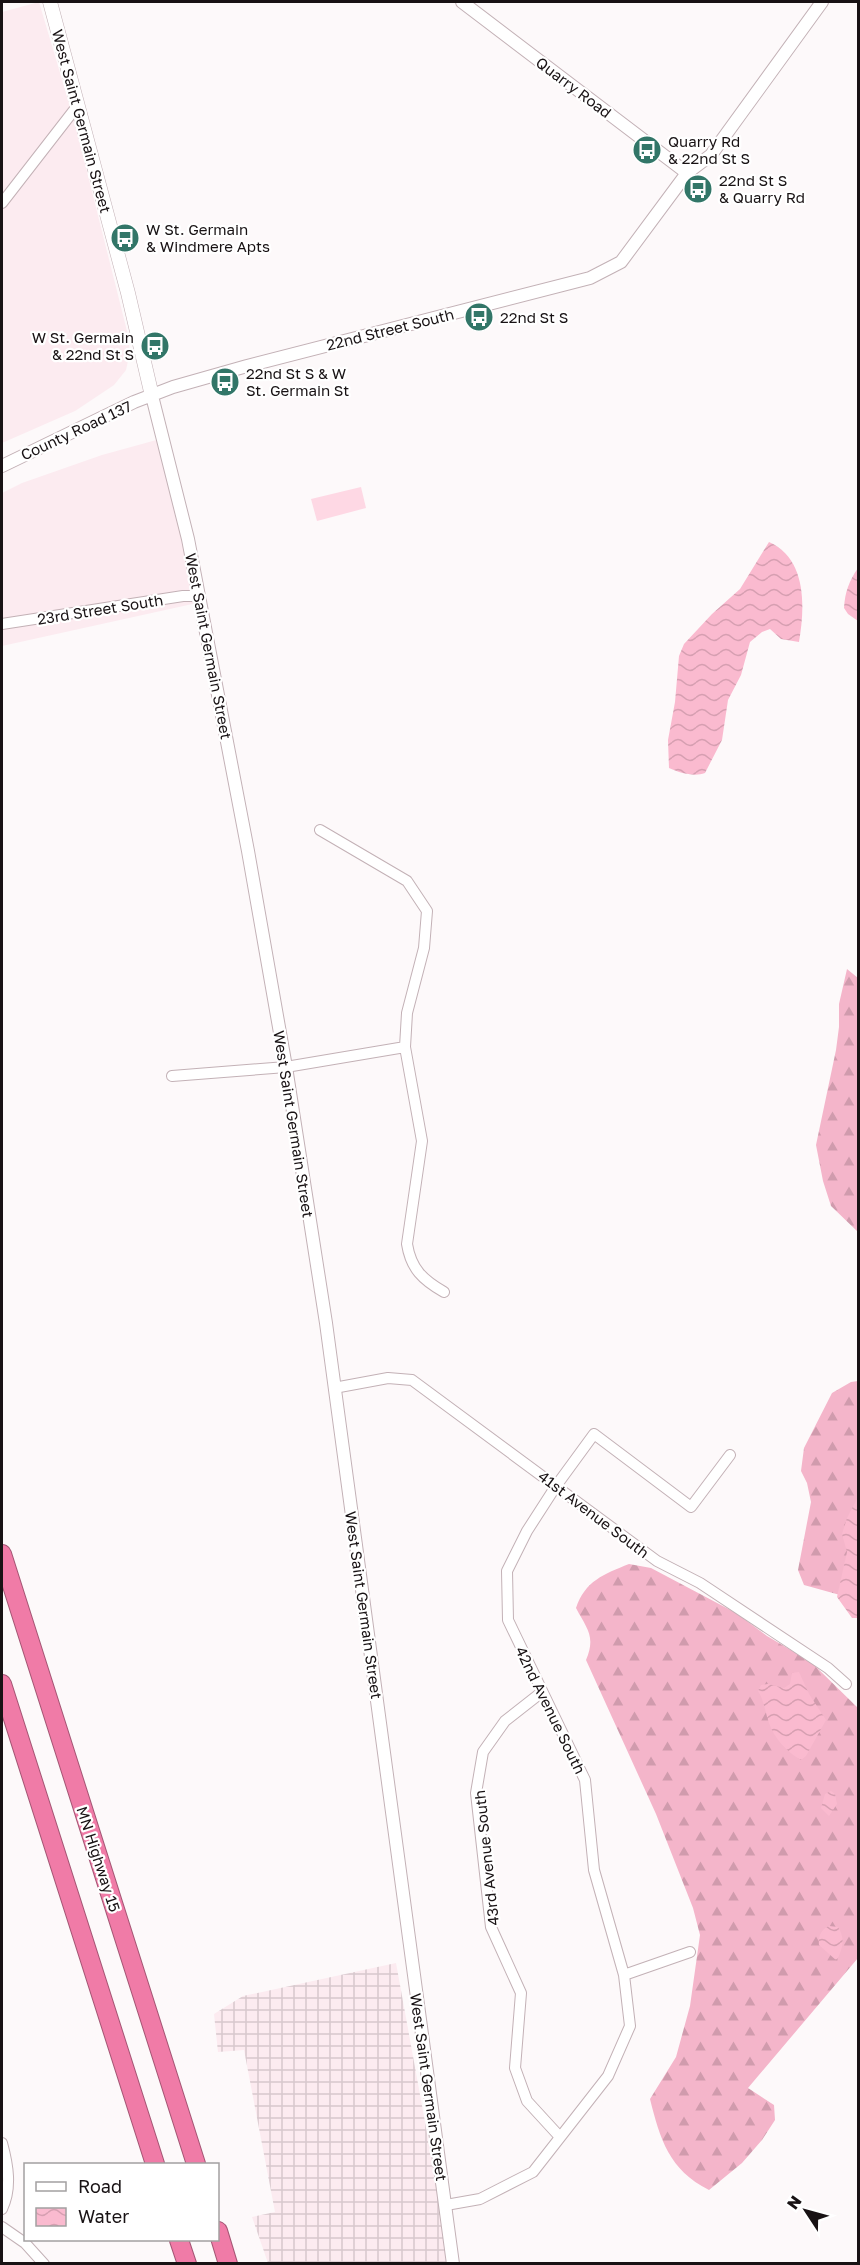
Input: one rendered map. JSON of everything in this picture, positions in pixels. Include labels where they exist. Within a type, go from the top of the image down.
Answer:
[{"type":"highway","name":"MN Highway 15","points":[[2,1554],[196,2163]]},
{"type":"highway","points":[[2,1684],[155,2163]]},
{"type":"highway","points":[[219,2233],[228,2264]]},
{"type":"highway","points":[[179,2241],[187,2264]]},
{"type":"main road","name":"West Saint Germain Street","points":[[50,2],[141,344],[152,396]]},
{"type":"street","name":"Quarry Road","points":[[462,2],[687,173]]},
{"type":"street","name":"22nd Street South","points":[[152,396],[173,387],[236,369],[590,278],[621,262],[687,173],[711,155],[822,2]]},
{"type":"street","points":[[2,203],[78,105]]},
{"type":"street","name":"County Road 137","points":[[2,466],[134,402],[152,396]]},
{"type":"street","name":"West Saint Germain Street","points":[[152,396],[200,596],[249,851],[286,1067],[334,1388],[453,2264]]},
{"type":"street","name":"23rd Street South","points":[[2,624],[183,596],[200,596]]},
{"type":"street","points":[[320,830],[407,881],[427,911],[424,948],[407,1013],[405,1047],[422,1141],[407,1244],[409,1259],[425,1281],[444,1292]]},
{"type":"street","points":[[172,1076],[286,1067],[405,1047]]},
{"type":"street","name":"41st Avenue South","points":[[334,1388],[388,1378],[412,1380],[657,1562],[700,1583],[828,1668],[846,1684]]},
{"type":"street","name":"42nd Avenue South","points":[[446,2205],[480,2199],[533,2172],[608,2076],[630,2026],[624,1975],[594,1870],[585,1780],[508,1620],[507,1571],[527,1531],[555,1486],[594,1434],[691,1507],[730,1455]]},
{"type":"street","name":"43rd Avenue South","points":[[542,1692],[505,1721],[483,1752],[476,1793],[491,1927],[521,1993],[515,2068],[527,2101],[560,2136]]},
{"type":"street","points":[[624,1975],[690,1952]]},
{"type":"street","points":[[2,2143],[8,2176],[8,2191],[2,2209]]},
{"type":"street","points":[[2,2227],[25,2243],[44,2264]]},
{"type":"shaded area","points":[[39,2],[74,120],[127,331],[130,352],[126,370],[114,385],[75,411],[2,443],[2,12]]},
{"type":"shaded area","points":[[160,439],[197,603],[2,646],[2,493],[22,483],[102,455]]},
{"type":"shaded area","points":[[361,487],[366,508],[317,521],[311,499]]},
{"type":"shaded area","points":[[396,1963],[435,2177],[447,2263],[268,2263],[252,2217],[275,2212],[244,2050],[218,2052],[214,2014],[243,1996]]},
{"type":"green space","points":[[847,969],[858,978],[858,1232],[831,1206],[816,1145],[836,1050],[839,1004]]},
{"type":"green space","points":[[858,1381],[858,1600],[804,1585],[798,1570],[811,1502],[807,1483],[801,1471],[804,1448],[832,1393],[851,1382]]},
{"type":"green space","points":[[629,1564],[651,1568],[736,1613],[767,1636],[811,1662],[858,1708],[858,1958],[748,2088],[774,2105],[775,2120],[762,2140],[742,2163],[709,2190],[695,2182],[675,2163],[663,2140],[650,2099],[676,2057],[690,2006],[700,1935],[693,1908],[656,1814],[586,1660],[590,1645],[589,1633],[576,1608],[585,1591],[596,1580]]},
{"type":"water","points":[[769,542],[791,560],[797,572],[802,599],[799,642],[781,639],[770,629],[762,632],[750,642],[741,675],[728,700],[722,740],[705,773],[687,774],[669,768],[668,740],[675,702],[679,656],[684,644],[740,589]]},
{"type":"water","points":[[858,568],[858,621],[844,608],[848,587]]},
{"type":"water","points":[[858,1497],[858,1618],[852,1618],[837,1597],[847,1552],[842,1534]]},
{"type":"water","points":[[799,1672],[809,1694],[826,1720],[806,1756],[801,1760],[786,1749],[774,1734],[758,1691],[761,1685],[768,1684],[784,1688],[790,1684],[792,1673]]},
{"type":"water","points":[[831,1791],[835,1794],[837,1804],[829,1816],[821,1808],[825,1794]]},
{"type":"water","points":[[829,1926],[838,1927],[843,1940],[837,1961],[819,1945],[821,1934]]},
{"type":"place","name":"Quarry Rd & 22nd St S","points":[[647,150]]},
{"type":"place","name":"22nd St S & Quarry Rd","points":[[698,189]]},
{"type":"place","name":"W St. Germain & Windmere Apts","points":[[125,238]]},
{"type":"place","name":"22nd St S","points":[[479,317]]},
{"type":"place","name":"W St. Germain & 22nd St S","points":[[155,346]]},
{"type":"place","name":"22nd St S & W St. Germain St","points":[[225,382]]}]
